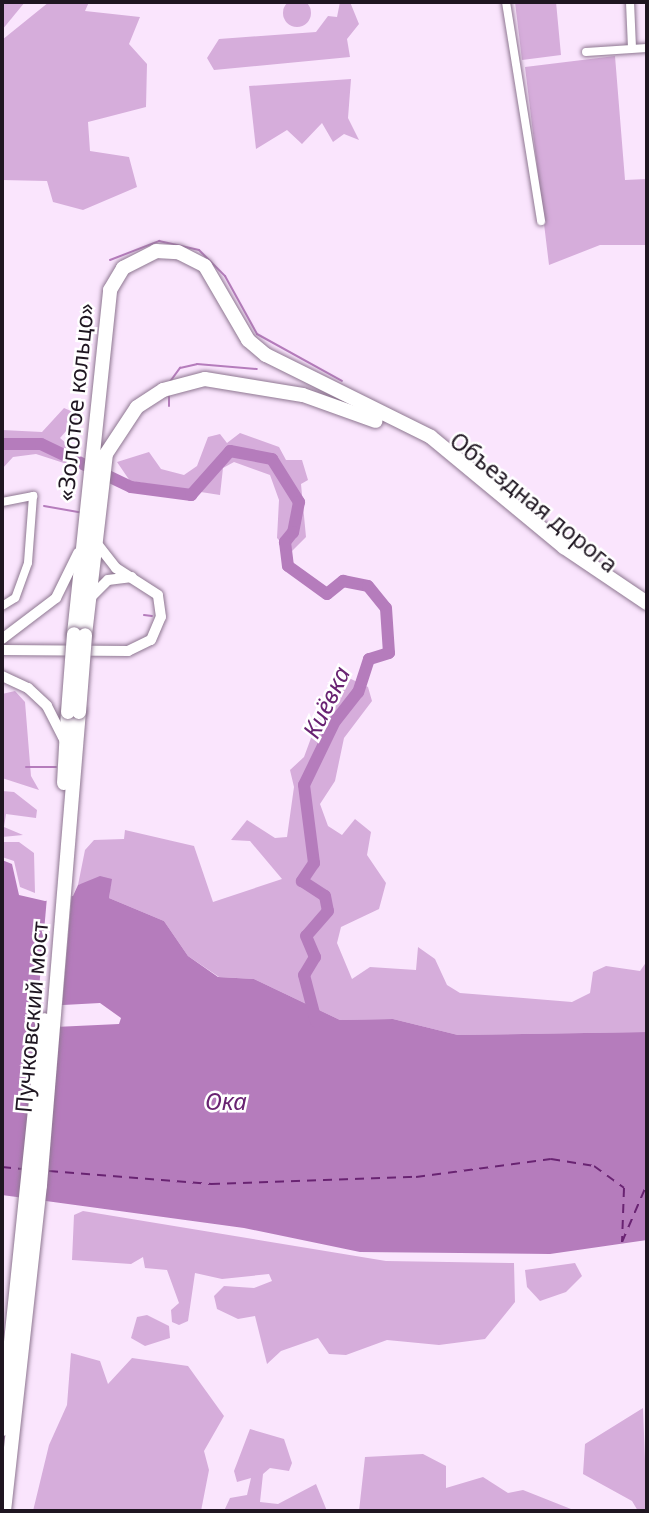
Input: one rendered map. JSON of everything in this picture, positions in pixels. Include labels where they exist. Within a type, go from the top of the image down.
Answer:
[{"type":"highway","name":"«Золотое кольцо»","points":[[80,635],[104,320],[123,268],[156,251],[177,251],[205,266],[248,340],[266,355],[430,442]]},
{"type":"highway","name":"«Золотое кольцо»","points":[[89,537],[106,454],[119,427],[163,390],[205,379],[322,400],[430,442]]},
{"type":"highway","name":"Объездная дорога","points":[[430,442],[564,547],[647,603]]},
{"type":"highway","name":"Объездная дорога","points":[[430,442],[558,554],[647,613]]},
{"type":"highway","points":[[68,783],[80,635],[88,601],[89,537]]},
{"type":"highway","points":[[68,783],[65,741],[73,712]]},
{"type":"highway","name":"Пучковский мост","points":[[12,1379],[68,783]]},
{"type":"highway","points":[[2,1429],[12,1379]]},
{"type":"highway","points":[[4,1511],[12,1379]]},
{"type":"main road","points":[[2,639],[56,598],[89,537],[102,555],[138,578],[158,595],[162,611],[156,633],[137,648],[2,650]]},
{"type":"main road","points":[[88,601],[108,580],[138,578]]},
{"type":"main road","points":[[2,676],[28,688],[47,706],[65,741]]},
{"type":"street","points":[[506,2],[541,221]]},
{"type":"street","points":[[630,2],[632,48]]},
{"type":"street","points":[[586,52],[647,48]]},
{"type":"street","points":[[2,502],[33,496],[28,563],[15,598],[2,606]]},
{"type":"shaded area","points":[[297,-1],[307,3],[311,13],[307,23],[297,27],[287,23],[283,13],[287,3]]},
{"type":"shaded area","points":[[2,2],[25,2],[2,30]]},
{"type":"shaded area","points":[[49,2],[89,2],[85,11],[140,17],[129,44],[147,64],[146,107],[88,122],[90,151],[129,157],[137,187],[83,210],[53,202],[47,181],[2,180],[2,40]]},
{"type":"shaded area","points":[[340,2],[350,2],[359,24],[347,39],[350,57],[214,70],[207,58],[219,39],[316,32],[328,16],[337,17]]},
{"type":"shaded area","points":[[515,2],[556,2],[561,55],[522,60]]},
{"type":"shaded area","points":[[615,56],[625,180],[647,179],[647,245],[600,245],[549,265],[525,67]]},
{"type":"shaded area","points":[[351,79],[348,118],[359,140],[344,134],[333,142],[322,123],[302,144],[287,130],[256,149],[249,86]]},
{"type":"shaded area","points":[[64,408],[80,415],[60,438],[79,454],[70,465],[36,454],[13,457],[2,469],[2,430],[42,432]]},
{"type":"shaded area","points":[[240,433],[279,447],[286,460],[302,460],[308,480],[301,484],[306,537],[291,552],[277,538],[279,500],[270,475],[234,462],[223,468],[220,495],[130,481],[117,462],[149,452],[161,469],[184,475],[197,466],[208,437],[220,434],[227,443]]},
{"type":"shaded area","points":[[351,679],[368,687],[372,701],[344,738],[335,781],[320,804],[328,826],[342,835],[355,819],[371,832],[367,855],[386,883],[379,909],[341,927],[337,943],[352,979],[370,967],[416,970],[418,947],[435,959],[447,985],[460,993],[572,1002],[590,993],[593,972],[606,966],[640,971],[647,961],[647,1032],[458,1035],[393,1019],[340,1020],[254,979],[219,977],[188,956],[164,921],[109,898],[111,879],[78,885],[85,850],[94,840],[124,839],[125,830],[194,846],[213,902],[282,879],[250,841],[231,840],[247,820],[275,838],[287,837],[294,787],[290,770],[304,757],[328,692]]},
{"type":"shaded area","points":[[15,691],[25,702],[31,776],[39,790],[2,778],[2,694]]},
{"type":"shaded area","points":[[2,791],[14,792],[37,810],[36,818],[6,814],[4,827],[23,835],[2,837]]},
{"type":"shaded area","points":[[2,842],[19,842],[34,853],[35,893],[20,887],[14,861],[2,857]]},
{"type":"shaded area","points":[[83,1211],[386,1261],[514,1263],[515,1302],[485,1339],[439,1345],[387,1340],[346,1355],[329,1354],[318,1338],[281,1351],[267,1364],[255,1316],[238,1319],[217,1309],[214,1296],[224,1286],[254,1288],[272,1281],[269,1274],[222,1279],[195,1273],[188,1321],[179,1325],[172,1322],[171,1310],[179,1303],[167,1270],[145,1268],[143,1257],[131,1264],[72,1260],[74,1215]]},
{"type":"shaded area","points":[[575,1263],[582,1276],[566,1292],[540,1301],[527,1287],[525,1270]]},
{"type":"shaded area","points":[[147,1315],[169,1326],[170,1338],[145,1346],[131,1338],[137,1317]]},
{"type":"shaded area","points":[[71,1353],[100,1361],[108,1384],[132,1358],[188,1366],[224,1416],[204,1451],[209,1470],[201,1511],[33,1511],[49,1445],[67,1405]]},
{"type":"shaded area","points":[[643,1408],[647,1511],[638,1511],[632,1501],[583,1474],[585,1444]]},
{"type":"shaded area","points":[[250,1429],[284,1439],[292,1463],[289,1471],[270,1468],[263,1474],[260,1502],[278,1504],[316,1484],[327,1511],[224,1511],[230,1498],[247,1495],[251,1478],[237,1482],[234,1471]]},
{"type":"shaded area","points":[[423,1454],[446,1466],[446,1488],[483,1477],[508,1493],[523,1490],[576,1511],[359,1511],[365,1457]]},
{"type":"water","name":"Ока","points":[[2,860],[12,864],[19,895],[45,901],[73,896],[78,885],[100,876],[112,879],[109,898],[164,921],[188,956],[218,977],[254,979],[340,1020],[393,1019],[458,1035],[647,1032],[647,1240],[550,1254],[360,1252],[244,1228],[2,1195]],"holes":[[[100,1003],[121,1018],[119,1024],[55,1027],[29,1017],[45,1006]]]},
{"type":"pier","points":[[72,891],[62,1007],[37,1012],[47,897]]},
{"type":"waterway","points":[[110,260],[159,241],[199,250],[225,276],[257,334],[342,381]]},
{"type":"waterway","points":[[169,383],[180,368],[197,364],[257,369]]},
{"type":"waterway","points":[[169,395],[169,406]]},
{"type":"waterway","name":"Киёвка","points":[[2,444],[41,444],[131,487],[191,495],[230,451],[272,459],[299,502],[293,532],[285,542],[288,566],[327,594],[343,581],[368,586],[386,608],[389,653],[369,659],[358,692],[335,721],[304,785],[314,863],[302,881],[325,896],[328,911],[306,936],[315,957],[304,975],[316,1021]]},
{"type":"waterway","points":[[44,506],[79,512]]},
{"type":"waterway","points":[[144,615],[152,616]]},
{"type":"waterway","points":[[26,767],[56,767]]},
{"type":"ferry route","points":[[49,1171],[211,1184],[416,1177],[551,1159],[594,1166],[624,1188],[622,1242],[647,1184]]},
{"type":"ferry route","points":[[2,1167],[22,1169]]}]
